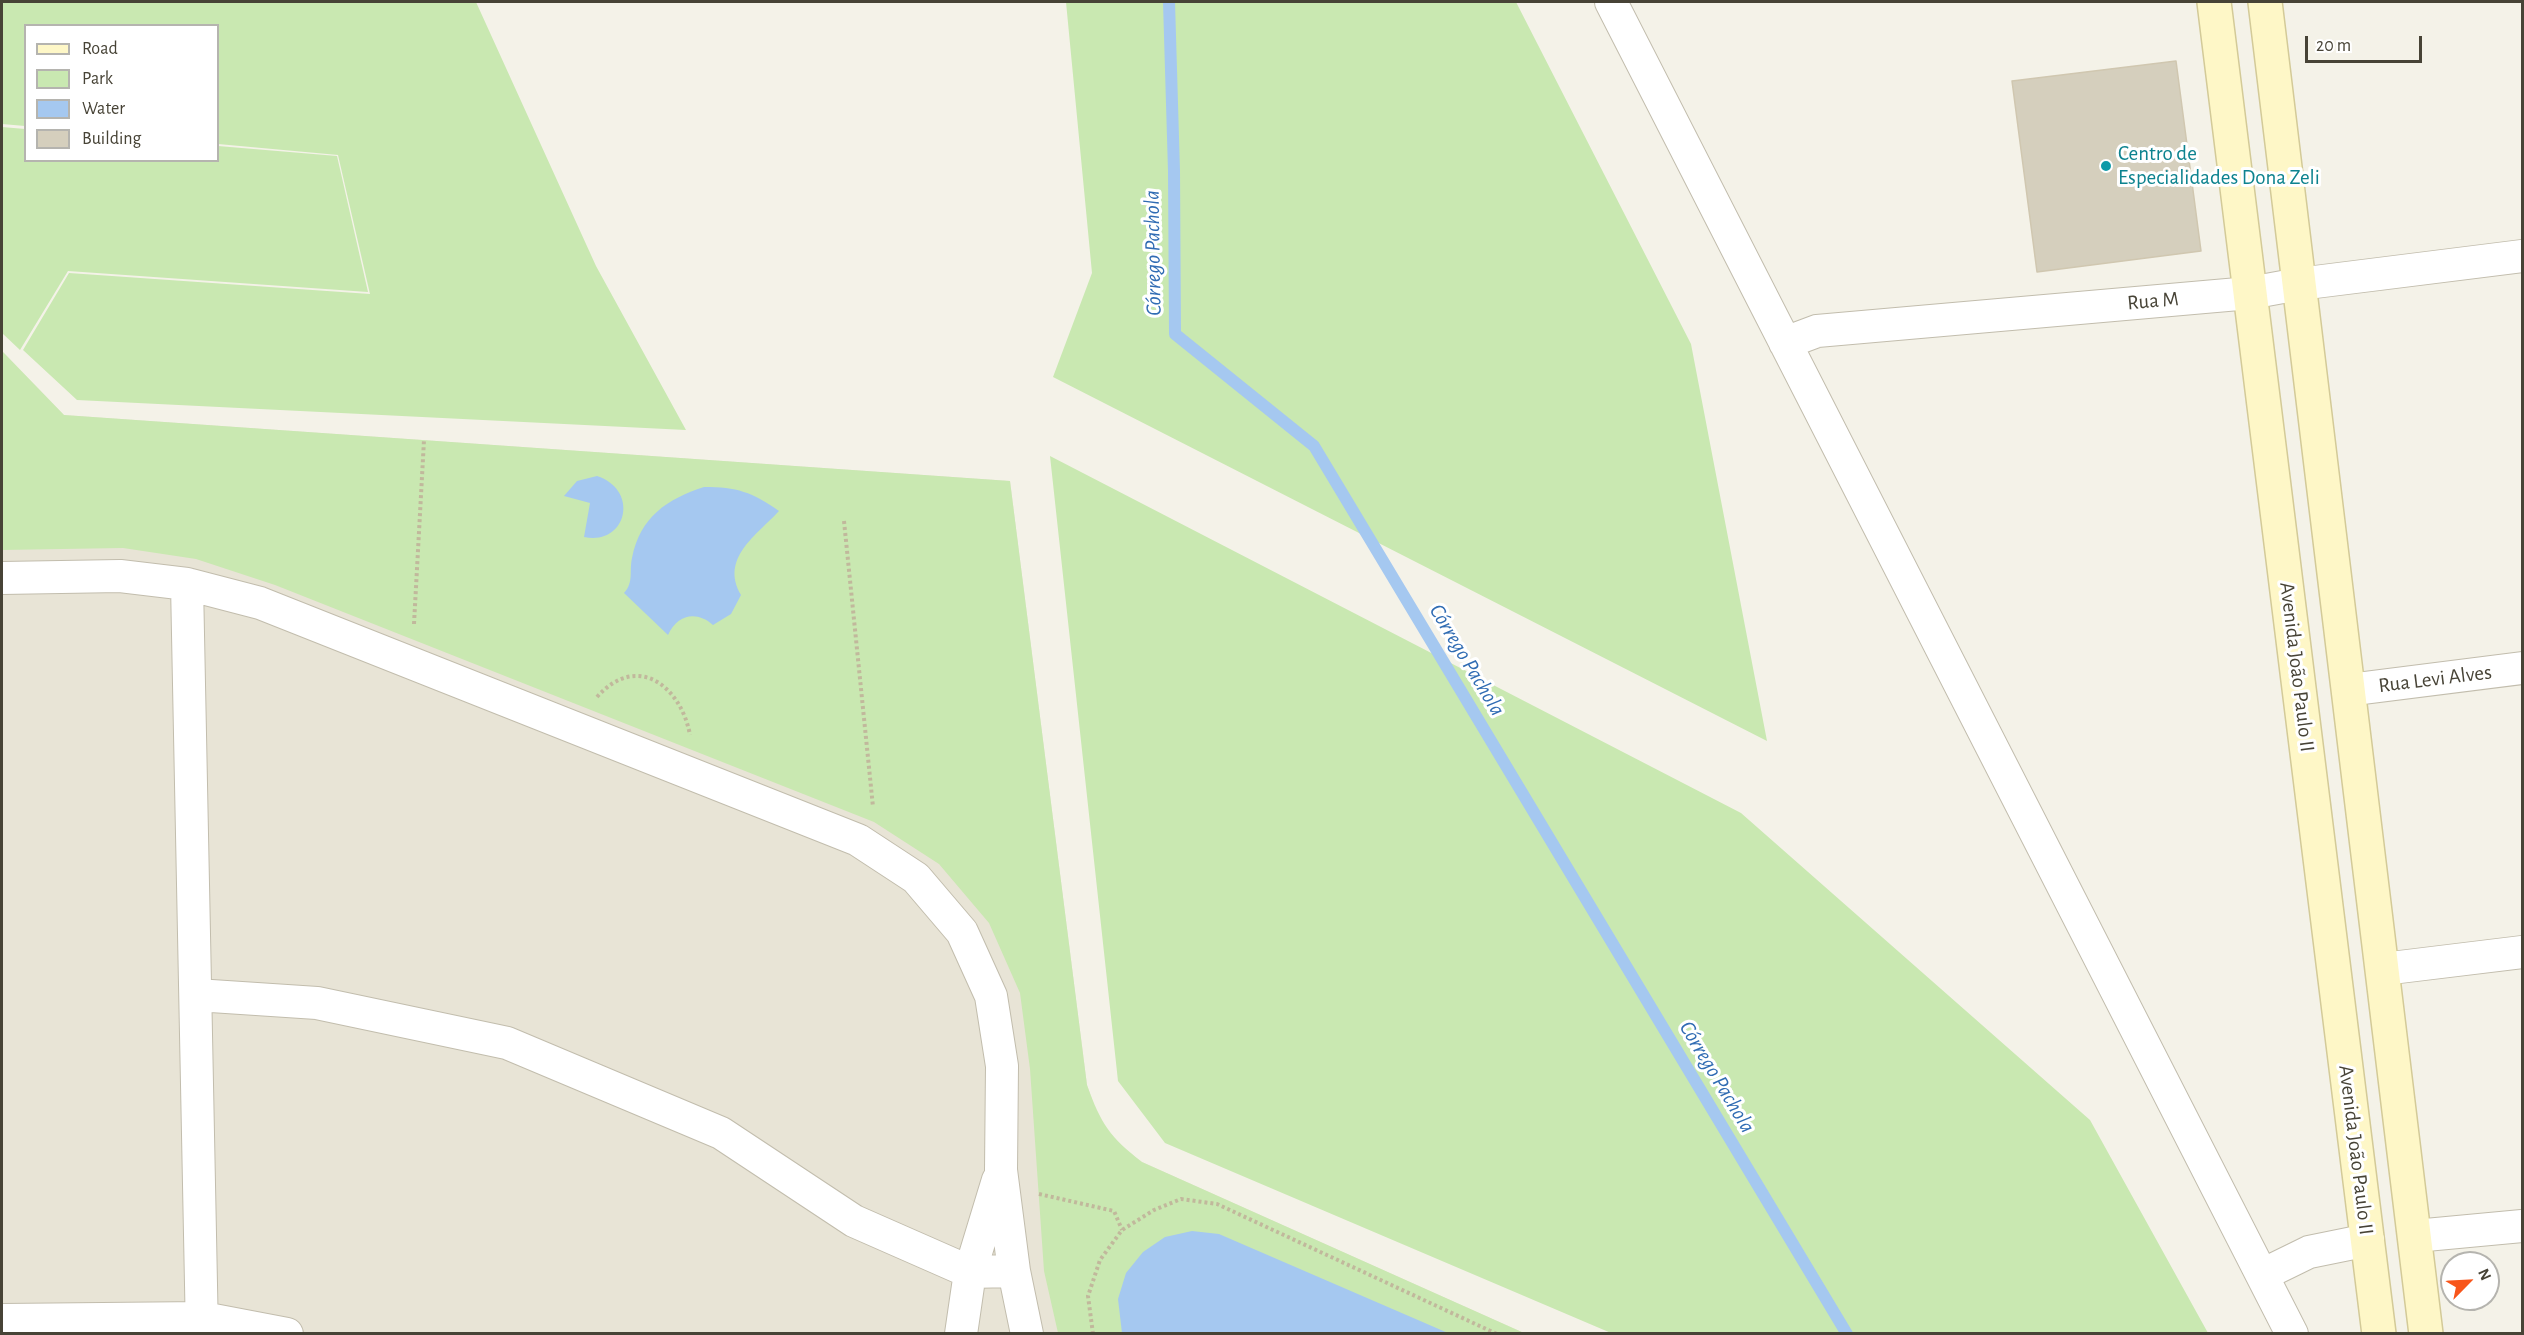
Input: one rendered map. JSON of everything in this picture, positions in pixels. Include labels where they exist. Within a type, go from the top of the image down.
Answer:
[{"type":"street","points":[[1611,2],[2292,1334]]},
{"type":"street","name":"Avenida João Paulo II","points":[[2214,2],[2379,1334]]},
{"type":"street","points":[[2265,2],[2426,1334]]},
{"type":"street","name":"Rua M","points":[[1785,343],[1816,331],[2250,293],[2299,284],[2523,256]]},
{"type":"street","points":[[2,578],[120,576],[187,584],[260,603],[858,840],[916,878],[962,932],[991,996],[1002,1066],[1001,1170],[1014,1271],[1027,1334]]},
{"type":"street","points":[[187,584],[202,1326]]},
{"type":"street","name":"Rua Levi Alves","points":[[2349,690],[2523,668]]},
{"type":"street","points":[[2300,691],[2349,690]]},
{"type":"street","points":[[2382,969],[2523,952]]},
{"type":"street","points":[[196,995],[317,1003],[507,1043],[721,1133],[854,1221],[970,1272],[1014,1271]]},
{"type":"street","points":[[961,1334],[970,1272],[1001,1170]]},
{"type":"street","points":[[2262,1275],[2308,1252],[2368,1240],[2523,1226]]},
{"type":"street","points":[[2,1320],[202,1326],[287,1334]]},
{"type":"path","points":[[414,628],[424,440]]},
{"type":"path","points":[[844,521],[873,811]]},
{"type":"path","points":[[594,703],[609,685],[623,678],[638,676],[654,678],[674,698],[687,723],[691,741]]},
{"type":"path","points":[[1038,1182],[1039,1204]]},
{"type":"path","points":[[1038,1194],[1114,1211],[1122,1230]]},
{"type":"path","points":[[1093,1334],[1088,1296],[1100,1260],[1122,1230],[1154,1210],[1181,1199],[1217,1204],[1497,1334]]},
{"type":"shaded area","points":[[2,351],[64,415],[1010,481],[1087,1085],[1098,1116],[1116,1142],[1142,1162],[1524,1333],[2,1333]]},
{"type":"green space","points":[[2,2],[476,2],[596,266],[686,430],[77,400],[23,350],[69,273],[370,294],[338,155],[219,144],[219,24],[24,24],[24,126],[2,124]]},
{"type":"green space","points":[[1066,2],[1516,2],[1691,344],[1767,741],[1053,377],[1092,273]]},
{"type":"green space","points":[[2,127],[24,129],[24,162],[219,162],[219,146],[337,156],[368,292],[68,271],[20,350],[2,333]]},
{"type":"green space","points":[[2,351],[64,415],[1010,481],[1087,1085],[1102,1120],[1114,1137],[1142,1162],[1524,1333],[1058,1333],[1044,1271],[1030,1069],[1020,993],[989,923],[939,864],[874,822],[275,585],[196,559],[123,548],[2,550]]},
{"type":"green space","points":[[1050,456],[1741,813],[2090,1120],[2208,1333],[1611,1333],[1165,1143],[1118,1081]]},
{"type":"water","points":[[597,476],[611,483],[619,493],[623,504],[623,515],[618,525],[610,533],[599,538],[584,537],[590,503],[564,496],[577,481]]},
{"type":"water","points":[[704,487],[744,492],[761,499],[779,511],[751,539],[738,559],[735,570],[736,582],[741,595],[731,614],[713,625],[700,617],[682,619],[676,623],[668,635],[624,593],[630,581],[632,558],[641,531],[657,512],[678,497]]},
{"type":"water","points":[[1192,1231],[1219,1234],[1448,1333],[1122,1333],[1118,1299],[1126,1273],[1143,1252],[1165,1237]]},
{"type":"building","name":"Centro de Especialidades Dona Zeli","points":[[2176,61],[2201,251],[2037,272],[2012,81]]},
{"type":"waterway","name":"Córrego Pachola","points":[[1169,2],[1174,171],[1175,334],[1314,446],[1847,1334]]},
{"type":"place","name":"Centro de Especialidades Dona Zeli","points":[[2106,166]]}]
